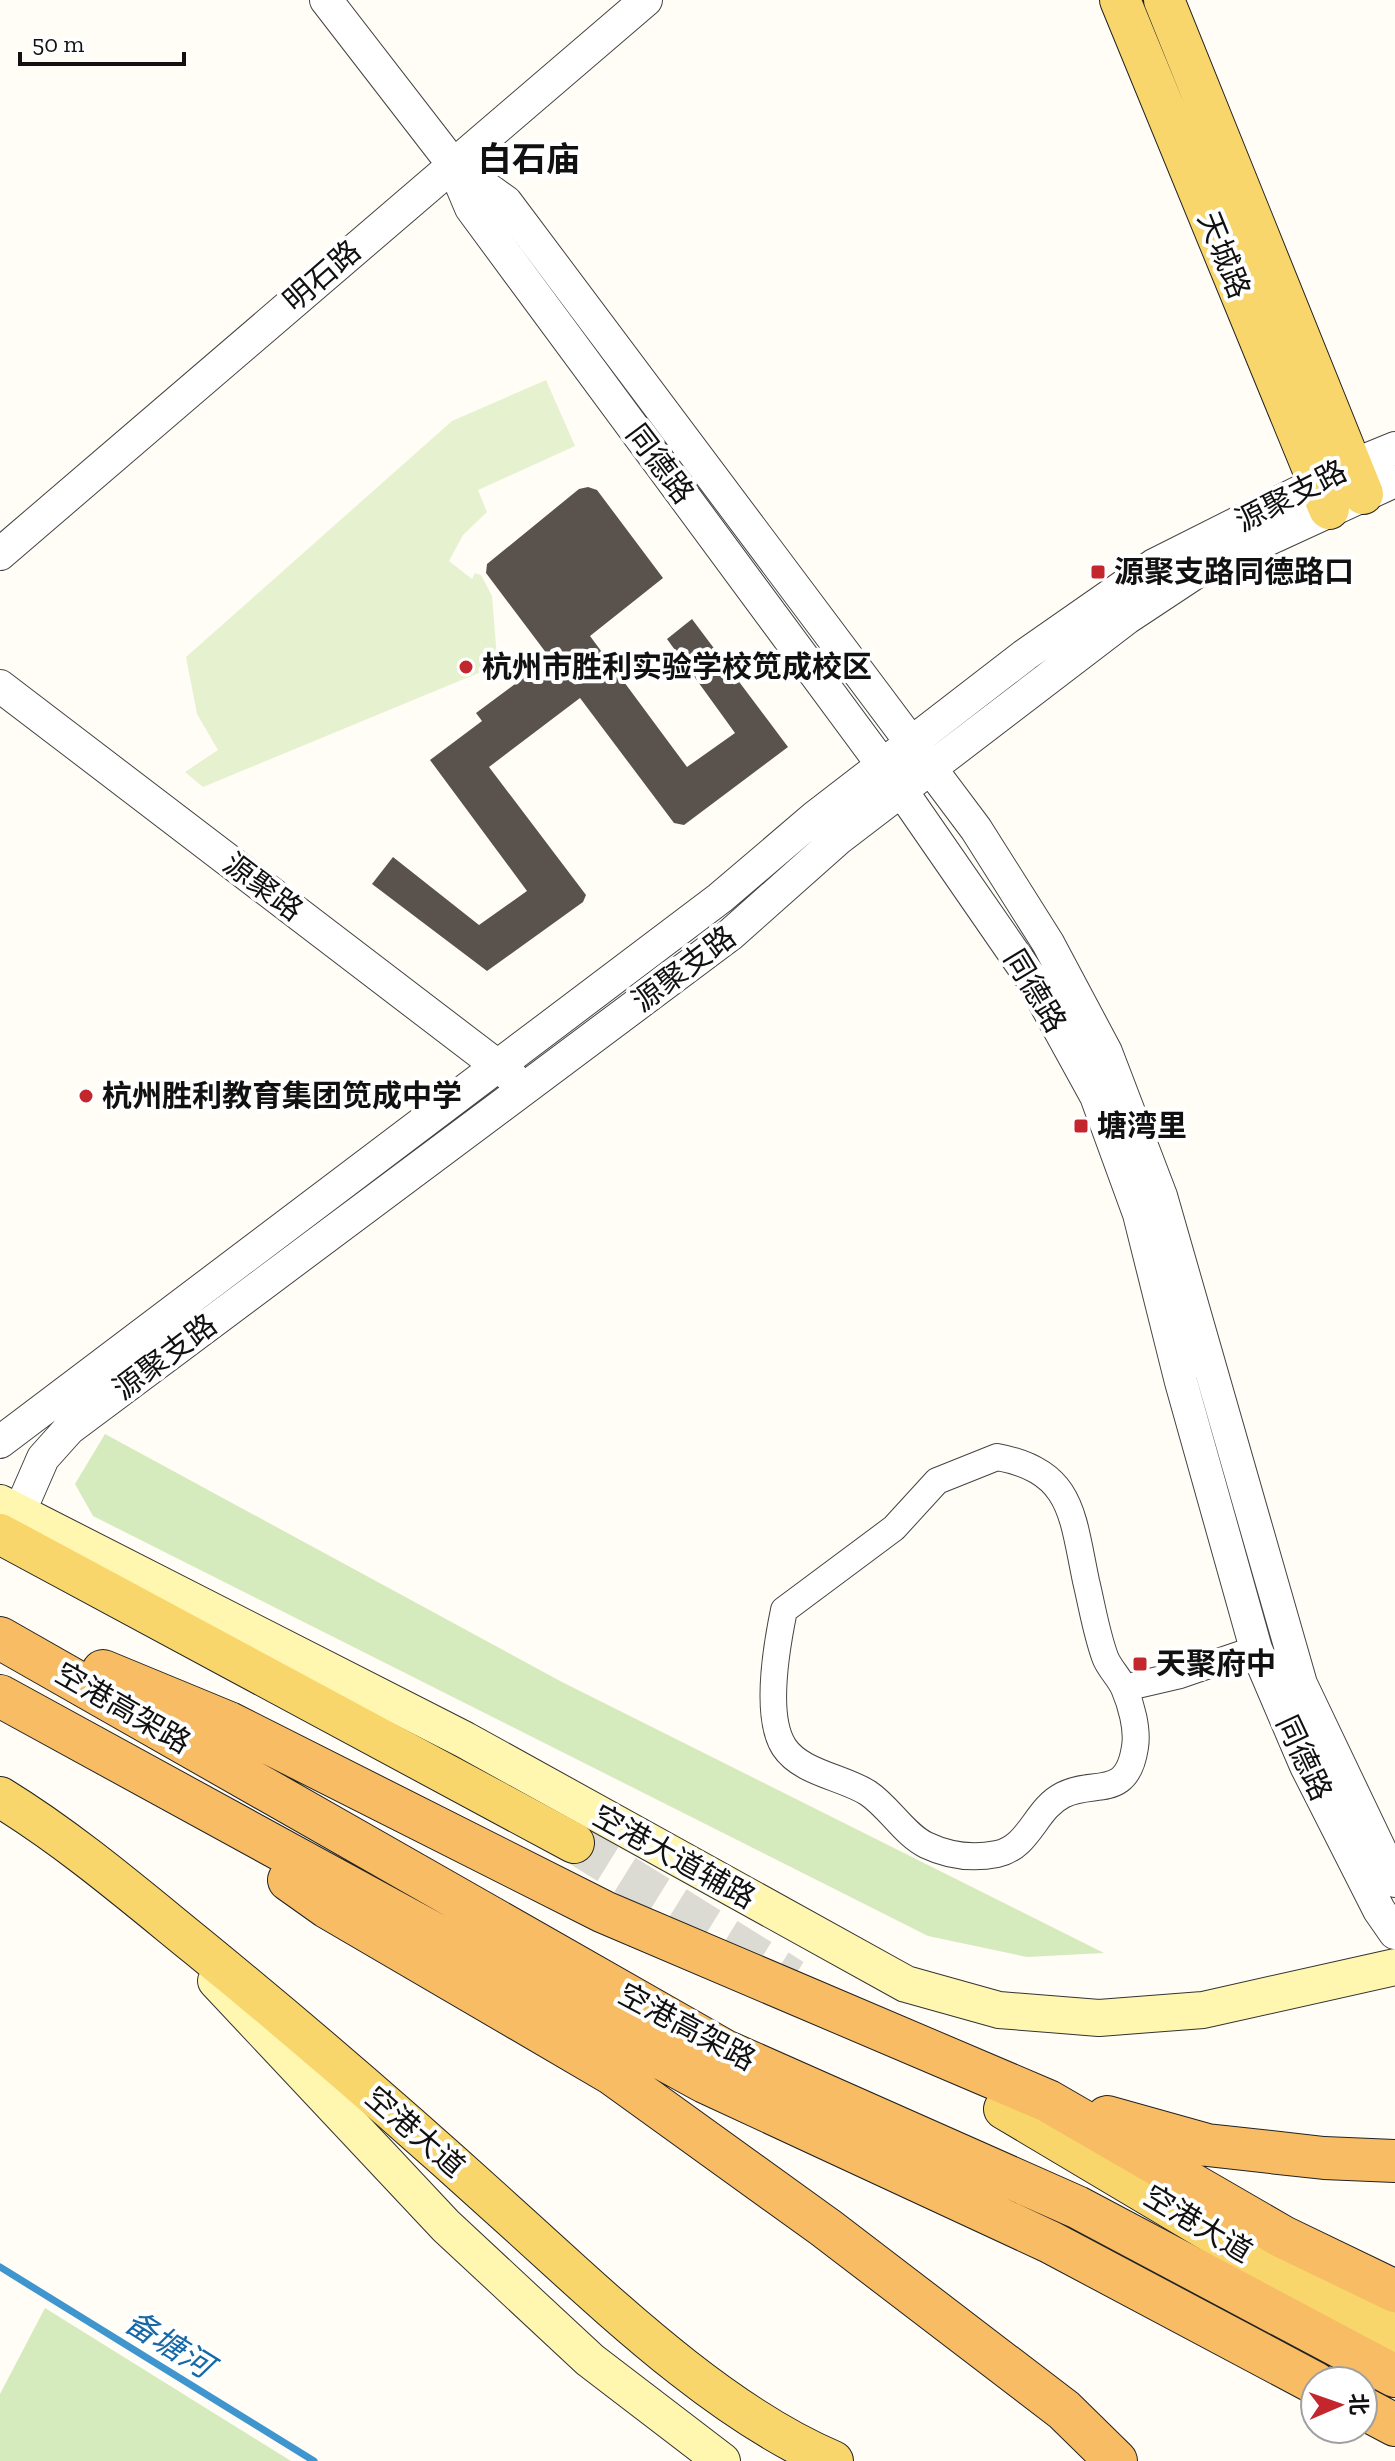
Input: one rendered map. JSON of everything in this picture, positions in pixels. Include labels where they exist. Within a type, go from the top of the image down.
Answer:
[{"type":"highway","points":[[0,1627],[229,1723],[604,1912],[1048,2101],[1283,2237],[1395,2291]]},
{"type":"highway","name":"空港高架路","points":[[0,1638],[725,2051],[1077,2207],[1395,2376]]},
{"type":"highway","name":"空港高架路","points":[[0,1696],[705,2082],[1050,2242],[1299,2374]]},
{"type":"highway","points":[[94,1745],[327,1907],[611,2073],[826,2228],[1064,2410],[1116,2461]]},
{"type":"highway","points":[[1048,2101],[1207,2145],[1324,2158],[1395,2161]]},
{"type":"main road","name":"天城路","points":[[1120,0],[1351,487]]},
{"type":"main road","name":"天城路","points":[[1164,0],[1351,487]]},
{"type":"main road","points":[[6,1517],[574,1843]]},
{"type":"main road","name":"空港大道辅路","points":[[6,1517],[244,1624],[465,1740],[906,1984],[999,2010],[1099,2018],[1203,2010],[1395,1967]]},
{"type":"main road","name":"空港大道","points":[[0,1797],[117,1880],[272,2007],[426,2139],[590,2288],[705,2383],[815,2453],[833,2461]]},
{"type":"main road","points":[[117,1880],[254,2020],[446,2226],[590,2360],[722,2461]]},
{"type":"main road","name":"空港大道","points":[[1004,2109],[1246,2253],[1395,2335]]},
{"type":"street","name":"同德路","points":[[326,0],[452,163],[471,208],[892,777],[1031,978],[1096,1096],[1139,1214],[1181,1382],[1256,1649],[1306,1766],[1379,1910],[1395,1933]]},
{"type":"street","name":"明石路","points":[[0,554],[452,163],[646,0]]},
{"type":"street","name":"同德路","points":[[452,163],[506,202],[976,829],[1048,943],[1106,1052],[1161,1196],[1301,1684],[1395,1881]]},
{"type":"street","name":"源聚支路","points":[[0,1442],[720,898],[921,755],[1025,655],[1154,565],[1351,487],[1395,448]]},
{"type":"street","name":"源聚路","points":[[0,686],[525,1088]]},
{"type":"street","name":"源聚支路","points":[[6,1517],[43,1458],[69,1429],[730,935],[838,839],[892,777]]},
{"type":"street","points":[[997,1457],[1028,1463],[1053,1479],[1073,1518],[1106,1661],[1124,1688],[1133,1717],[1135,1746],[1127,1774],[1114,1784],[1063,1794],[1022,1841],[1001,1853],[975,1857],[946,1853],[922,1843],[889,1808],[866,1791],[805,1764],[785,1748],[777,1731],[774,1669],[784,1610],[894,1528],[937,1481],[997,1457]]},
{"type":"street","points":[[1124,1688],[1180,1675],[1256,1649]]},
{"type":"green space","points":[[546,380],[575,446],[478,490],[487,512],[463,535],[449,561],[472,579],[475,573],[481,575],[492,596],[497,658],[481,672],[203,787],[185,772],[218,750],[197,714],[186,657],[452,421]]},
{"type":"green space","points":[[105,1434],[562,1682],[1104,1953],[1027,1957],[928,1936],[93,1516],[75,1484]]},
{"type":"green space","points":[[45,2308],[291,2461],[0,2461],[0,2394]]},
{"type":"building","points":[[588,487],[597,490],[663,578],[590,636],[687,767],[735,733],[667,639],[692,619],[788,747],[684,825],[674,823],[580,698],[489,767],[586,895],[583,902],[487,971],[372,884],[393,857],[479,925],[527,891],[430,760],[482,721],[476,713],[550,658],[486,573],[487,564],[579,489]]},
{"type":"waterway","name":"备塘河","points":[[0,2267],[314,2461]]},
{"type":"tunnel","points":[[574,1843],[793,1979]]},
{"type":"place","name":"源聚支路同德路口","points":[[1098,572]]},
{"type":"place","name":"杭州市胜利实验学校笕成校区","points":[[466,667]]},
{"type":"place","name":"杭州胜利教育集团笕成中学","points":[[86,1096]]},
{"type":"place","name":"塘湾里","points":[[1081,1126]]},
{"type":"place","name":"天聚府中","points":[[1140,1664]]},
{"type":"district","name":"白石庙","points":[[529,159]]}]
